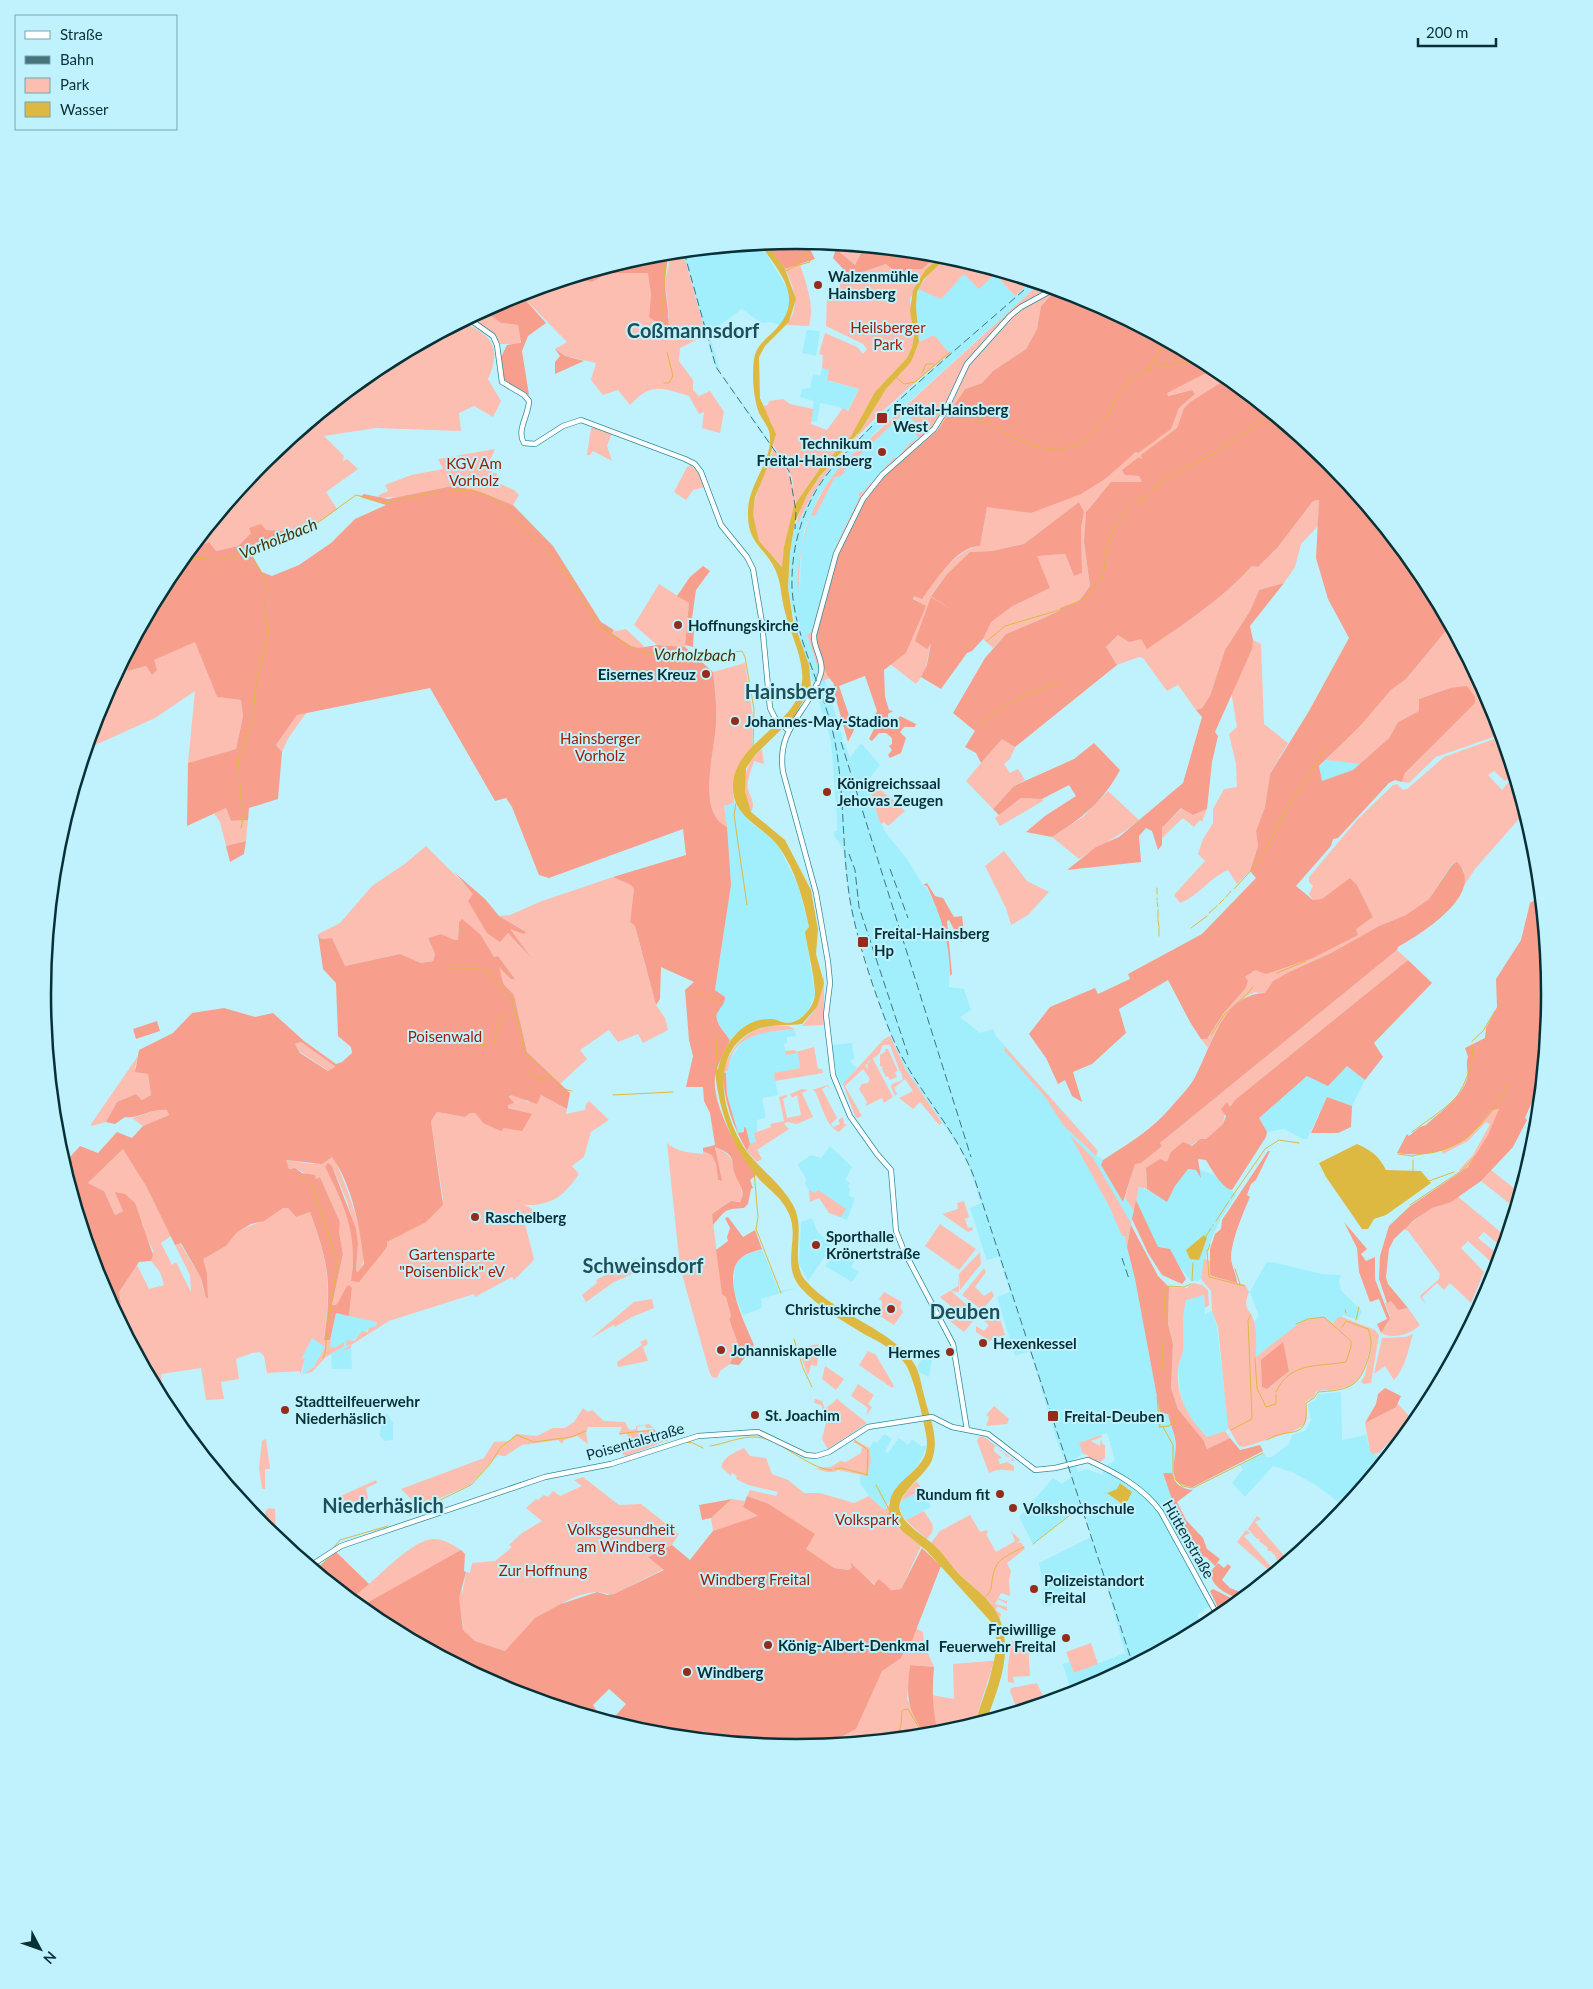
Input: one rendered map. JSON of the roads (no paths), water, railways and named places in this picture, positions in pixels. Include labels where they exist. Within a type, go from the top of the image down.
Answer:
[{"type":"main road","points":[[967,1430],[954,1347],[898,1236],[894,1217],[891,1170],[876,1154],[854,1122],[834,1075],[826,1015],[830,983],[828,962],[816,894],[782,762],[786,729],[800,714],[821,673],[822,665],[814,646],[814,635],[836,554],[860,503],[878,479],[935,428],[966,366],[991,337],[1019,308],[1047,293]]},
{"type":"main road","points":[[474,323],[493,336],[497,345],[498,364],[502,382],[529,401],[522,433],[522,440],[526,444],[535,444],[570,422],[583,420],[689,460],[701,472],[721,525],[749,559],[753,569],[766,656],[769,704],[772,714],[786,729]]},
{"type":"main road","name":"Poisentalstraße","points":[[315,1563],[341,1546],[549,1476],[611,1464],[691,1438],[758,1432],[806,1455],[816,1456],[829,1452],[868,1427],[931,1417],[956,1428],[967,1430]]},
{"type":"main road","points":[[956,1428],[964,1419]]},
{"type":"main road","name":"Hüttenstraße","points":[[967,1430],[991,1436],[1035,1470],[1055,1468],[1088,1460],[1141,1490],[1164,1517],[1215,1611]]},
{"type":"water","points":[[764,250],[771,250],[785,269],[796,299],[789,322],[765,346],[759,357],[760,398],[776,434],[766,471],[755,497],[753,515],[759,541],[782,567],[784,547],[794,506],[821,467],[851,436],[875,392],[907,358],[912,347],[914,335],[910,311],[913,290],[926,269],[934,263],[940,264],[924,279],[917,292],[916,307],[919,342],[911,362],[886,389],[861,430],[820,476],[807,495],[795,522],[790,552],[788,588],[793,620],[809,665],[811,687],[794,717],[756,754],[746,768],[745,791],[751,812],[785,840],[811,890],[818,930],[816,954],[824,983],[817,1007],[802,1024],[763,1027],[742,1039],[731,1052],[725,1068],[726,1104],[731,1122],[748,1153],[779,1185],[794,1207],[799,1226],[799,1265],[806,1281],[832,1303],[894,1342],[906,1353],[918,1372],[933,1427],[934,1452],[928,1466],[902,1498],[900,1511],[905,1521],[934,1545],[961,1576],[990,1603],[999,1617],[1004,1631],[1004,1662],[997,1692],[989,1714],[977,1717],[989,1681],[996,1652],[997,1642],[992,1623],[926,1550],[903,1532],[889,1516],[891,1497],[902,1482],[921,1463],[927,1446],[920,1408],[909,1371],[902,1360],[892,1351],[830,1313],[800,1287],[792,1269],[793,1232],[789,1214],[782,1202],[755,1174],[739,1151],[723,1112],[715,1070],[718,1069],[730,1041],[744,1027],[762,1020],[773,1019],[788,1023],[798,1020],[810,1008],[815,993],[805,932],[809,927],[794,875],[779,847],[738,808],[733,789],[735,773],[742,759],[789,711],[798,698],[802,682],[801,663],[785,612],[778,577],[771,561],[753,538],[748,522],[749,501],[767,456],[770,437],[768,428],[759,413],[755,400],[754,359],[760,345],[782,322],[788,310],[787,288]]},
{"type":"water","points":[[1357,1144],[1374,1154],[1386,1170],[1421,1171],[1431,1183],[1386,1215],[1374,1219],[1368,1229],[1362,1229],[1326,1177],[1319,1163]]},
{"type":"water","points":[[1204,1235],[1207,1238],[1199,1260],[1190,1259],[1186,1250]]},
{"type":"water","points":[[1120,1483],[1132,1492],[1125,1506],[1107,1493],[1117,1489]]},
{"type":"waterway","points":[[795,266],[810,262],[806,249]]},
{"type":"waterway","points":[[786,271],[795,266],[798,259],[809,250]]},
{"type":"waterway","points":[[662,314],[663,262]]},
{"type":"waterway","points":[[1146,370],[1163,346]]},
{"type":"waterway","points":[[664,383],[669,383],[673,376],[667,352]]},
{"type":"waterway","points":[[895,376],[904,384],[915,382],[950,352]]},
{"type":"waterway","points":[[1103,420],[1117,397],[1128,383],[1137,376],[1158,366],[1192,363]]},
{"type":"waterway","points":[[922,373],[926,364],[934,364]]},
{"type":"waterway","points":[[952,406],[957,406],[1013,437],[1043,448],[1058,449],[1076,445],[1084,440],[1101,423]]},
{"type":"waterway","points":[[987,641],[1005,626],[1063,609],[1085,598],[1103,576],[1108,542],[1115,526],[1126,513],[1165,479],[1213,454],[1267,417]]},
{"type":"waterway","name":"Vorholzbach","points":[[192,559],[217,560],[249,552],[271,541],[312,527],[356,495],[387,503],[435,492],[472,490],[491,497],[511,513]]},
{"type":"waterway","name":"Vorholzbach","points":[[513,517],[566,572],[598,625],[634,649]]},
{"type":"waterway","points":[[241,828],[244,812],[241,800],[238,757],[246,743],[246,732],[253,721],[255,690],[269,631],[265,611],[266,582],[250,552]]},
{"type":"waterway","name":"Vorholzbach","points":[[638,651],[661,656],[704,655],[742,651],[745,657],[754,709],[753,748]]},
{"type":"waterway","points":[[977,727],[995,712],[1015,700],[1059,683]]},
{"type":"waterway","points":[[1234,889],[1258,863],[1289,805],[1314,768],[1325,746]]},
{"type":"waterway","points":[[736,803],[734,815],[747,905]]},
{"type":"waterway","points":[[1157,888],[1157,894]]},
{"type":"waterway","points":[[1226,897],[1231,891]]},
{"type":"waterway","points":[[1219,904],[1224,899]]},
{"type":"waterway","points":[[1157,902],[1158,907]]},
{"type":"waterway","points":[[1209,913],[1217,906]]},
{"type":"waterway","points":[[1158,910],[1158,919]]},
{"type":"waterway","points":[[1191,928],[1207,916]]},
{"type":"waterway","points":[[1158,920],[1159,927]]},
{"type":"waterway","points":[[1159,928],[1159,936]]},
{"type":"waterway","points":[[1277,973],[1306,961]]},
{"type":"waterway","points":[[450,968],[474,968],[490,972],[513,1001],[525,1053],[564,1089],[572,1091]]},
{"type":"waterway","points":[[1247,994],[1253,987]]},
{"type":"waterway","points":[[697,994],[702,995]]},
{"type":"waterway","points":[[1211,1035],[1224,1015],[1246,995]]},
{"type":"waterway","points":[[707,997],[718,1001]]},
{"type":"waterway","points":[[1472,1041],[1483,1031],[1495,1011]]},
{"type":"waterway","points":[[481,1045],[494,1043],[500,1019],[507,1016]]},
{"type":"waterway","points":[[716,1070],[717,1036]]},
{"type":"waterway","points":[[1412,1132],[1441,1111],[1457,1096],[1469,1071],[1473,1050],[1472,1045]]},
{"type":"waterway","points":[[524,1067],[538,1079],[549,1077]]},
{"type":"waterway","points":[[1412,1156],[1438,1151],[1464,1139],[1490,1114],[1510,1083]]},
{"type":"waterway","points":[[613,1095],[673,1092]]},
{"type":"waterway","points":[[1231,1198],[1265,1149],[1279,1140],[1299,1143]]},
{"type":"waterway","points":[[1398,1154],[1412,1156]]},
{"type":"waterway","points":[[1410,1205],[1464,1169],[1475,1156]]},
{"type":"waterway","points":[[1413,1160],[1413,1171]]},
{"type":"waterway","points":[[754,1171],[758,1217],[756,1229],[781,1293]]},
{"type":"waterway","points":[[1429,1181],[1454,1172]]},
{"type":"waterway","points":[[298,1175],[312,1185],[336,1257],[336,1273],[330,1312]]},
{"type":"waterway","points":[[1216,1221],[1229,1201]]},
{"type":"waterway","points":[[1205,1238],[1211,1228]]},
{"type":"waterway","points":[[1208,1250],[1210,1244]]},
{"type":"waterway","points":[[1207,1250],[1209,1277],[1245,1286]]},
{"type":"waterway","points":[[1192,1281],[1193,1263]]},
{"type":"waterway","points":[[1235,1269],[1240,1284]]},
{"type":"waterway","points":[[1162,1371],[1165,1290],[1169,1286],[1184,1287],[1191,1284]]},
{"type":"waterway","points":[[1356,1320],[1359,1307]]},
{"type":"waterway","points":[[323,1358],[329,1313]]},
{"type":"waterway","points":[[1231,1430],[1252,1419],[1248,1320],[1251,1315]]},
{"type":"waterway","points":[[1276,1392],[1282,1382],[1297,1370],[1306,1367],[1346,1362],[1351,1347],[1351,1341],[1324,1317],[1308,1319],[1296,1324]]},
{"type":"waterway","points":[[1267,1440],[1301,1429],[1306,1416],[1306,1403],[1314,1398],[1318,1392],[1344,1389],[1356,1382],[1360,1377],[1368,1359],[1371,1337],[1368,1329],[1346,1321],[1342,1327]]},
{"type":"waterway","points":[[794,1339],[803,1368],[812,1387]]},
{"type":"waterway","points":[[1255,1358],[1257,1388],[1266,1407],[1276,1404],[1276,1395]]},
{"type":"waterway","points":[[1157,1397],[1160,1427]]},
{"type":"waterway","points":[[1159,1427],[1169,1426],[1179,1416]]},
{"type":"waterway","points":[[1163,1427],[1173,1445],[1173,1477],[1182,1486],[1193,1488],[1263,1453]]},
{"type":"waterway","points":[[409,1515],[471,1485],[490,1464],[501,1447],[517,1435],[534,1442],[571,1437],[586,1431]]},
{"type":"waterway","points":[[620,1434],[654,1431],[667,1441]]},
{"type":"waterway","points":[[710,1446],[756,1437],[774,1443],[823,1469],[832,1470]]},
{"type":"waterway","points":[[854,1440],[868,1450],[867,1475]]},
{"type":"waterway","points":[[685,1442],[693,1443],[703,1448]]},
{"type":"waterway","points":[[835,1469],[841,1468],[868,1475]]},
{"type":"waterway","points":[[876,1485],[891,1513]]},
{"type":"waterway","points":[[1033,1544],[1079,1508]]},
{"type":"waterway","points":[[334,1547],[340,1540],[388,1526]]},
{"type":"waterway","points":[[984,1599],[990,1590],[994,1572],[999,1562],[1024,1547]]},
{"type":"waterway","points":[[320,1567],[331,1555]]},
{"type":"waterway","points":[[903,1710],[908,1709],[920,1729]]},
{"type":"waterway","points":[[899,1732],[902,1711]]},
{"type":"railway","points":[[686,258],[716,367],[789,471],[796,511],[795,529]]},
{"type":"railway","points":[[1028,287],[891,408],[831,469],[812,498],[803,519],[794,553],[792,588],[794,608],[804,646],[824,703],[835,742],[840,778],[848,886],[854,922],[871,980],[884,1017],[900,1053],[956,1140],[974,1177],[1131,1660]]},
{"type":"railway","points":[[841,742],[971,1157]]},
{"type":"railway","points":[[849,854],[855,870],[859,907],[908,1055]]},
{"type":"railway","points":[[890,869],[908,918]]},
{"type":"railway","points":[[1122,1258],[1129,1279]]},
{"type":"place","name":"Walzenmühle Hainsberg","points":[[818,285]]},
{"type":"place","name":"Freital-Hainsberg West","points":[[882,418]]},
{"type":"place","name":"Technikum Freital-Hainsberg","points":[[882,452]]},
{"type":"place","name":"Hoffnungskirche","points":[[678,625]]},
{"type":"place","name":"Eisernes Kreuz","points":[[706,674]]},
{"type":"place","name":"Johannes-May-Stadion","points":[[735,721]]},
{"type":"place","name":"Königreichssaal Jehovas Zeugen","points":[[827,792]]},
{"type":"place","name":"Freital-Hainsberg Hp","points":[[863,942]]},
{"type":"place","name":"Raschelberg","points":[[475,1217]]},
{"type":"place","name":"Sporthalle Krönertstraße","points":[[816,1245]]},
{"type":"place","name":"Christuskirche","points":[[891,1309]]},
{"type":"place","name":"Hexenkessel","points":[[983,1343]]},
{"type":"place","name":"Johanniskapelle","points":[[721,1350]]},
{"type":"place","name":"Hermes","points":[[950,1352]]},
{"type":"place","name":"Stadtteilfeuerwehr Niederhäslich","points":[[285,1410]]},
{"type":"place","name":"St. Joachim","points":[[755,1415]]},
{"type":"place","name":"Freital-Deuben","points":[[1053,1416]]},
{"type":"place","name":"Rundum fit","points":[[1000,1494]]},
{"type":"place","name":"Volkshochschule","points":[[1013,1508]]},
{"type":"place","name":"Polizeistandort Freital","points":[[1034,1589]]},
{"type":"place","name":"Freiwillige Feuerwehr Freital","points":[[1066,1638]]},
{"type":"place","name":"König-Albert-Denkmal","points":[[768,1645]]},
{"type":"place","name":"Windberg","points":[[687,1672]]},
{"type":"district","name":"Coßmannsdorf","points":[[693,330]]},
{"type":"district","name":"Hainsberg","points":[[790,691]]},
{"type":"district","name":"Schweinsdorf","points":[[643,1265]]},
{"type":"district","name":"Deuben","points":[[965,1311]]},
{"type":"district","name":"Niederhäslich","points":[[383,1505]]},
{"type":"park label","name":"Heilsberger Park","points":[[888,336]]},
{"type":"park label","name":"KGV Am Vorholz","points":[[474,472]]},
{"type":"park label","name":"Hainsberger Vorholz","points":[[600,746]]},
{"type":"park label","name":"Poisenwald","points":[[445,1036]]},
{"type":"park label","name":"Gartensparte \"Poisenblick\" eV","points":[[452,1262]]},
{"type":"park label","name":"Volkspark","points":[[867,1519]]},
{"type":"park label","name":"Volksgesundheit am Windberg","points":[[621,1538]]},
{"type":"park label","name":"Zur Hoffnung","points":[[543,1570]]},
{"type":"park label","name":"Windberg Freital","points":[[755,1579]]}]
